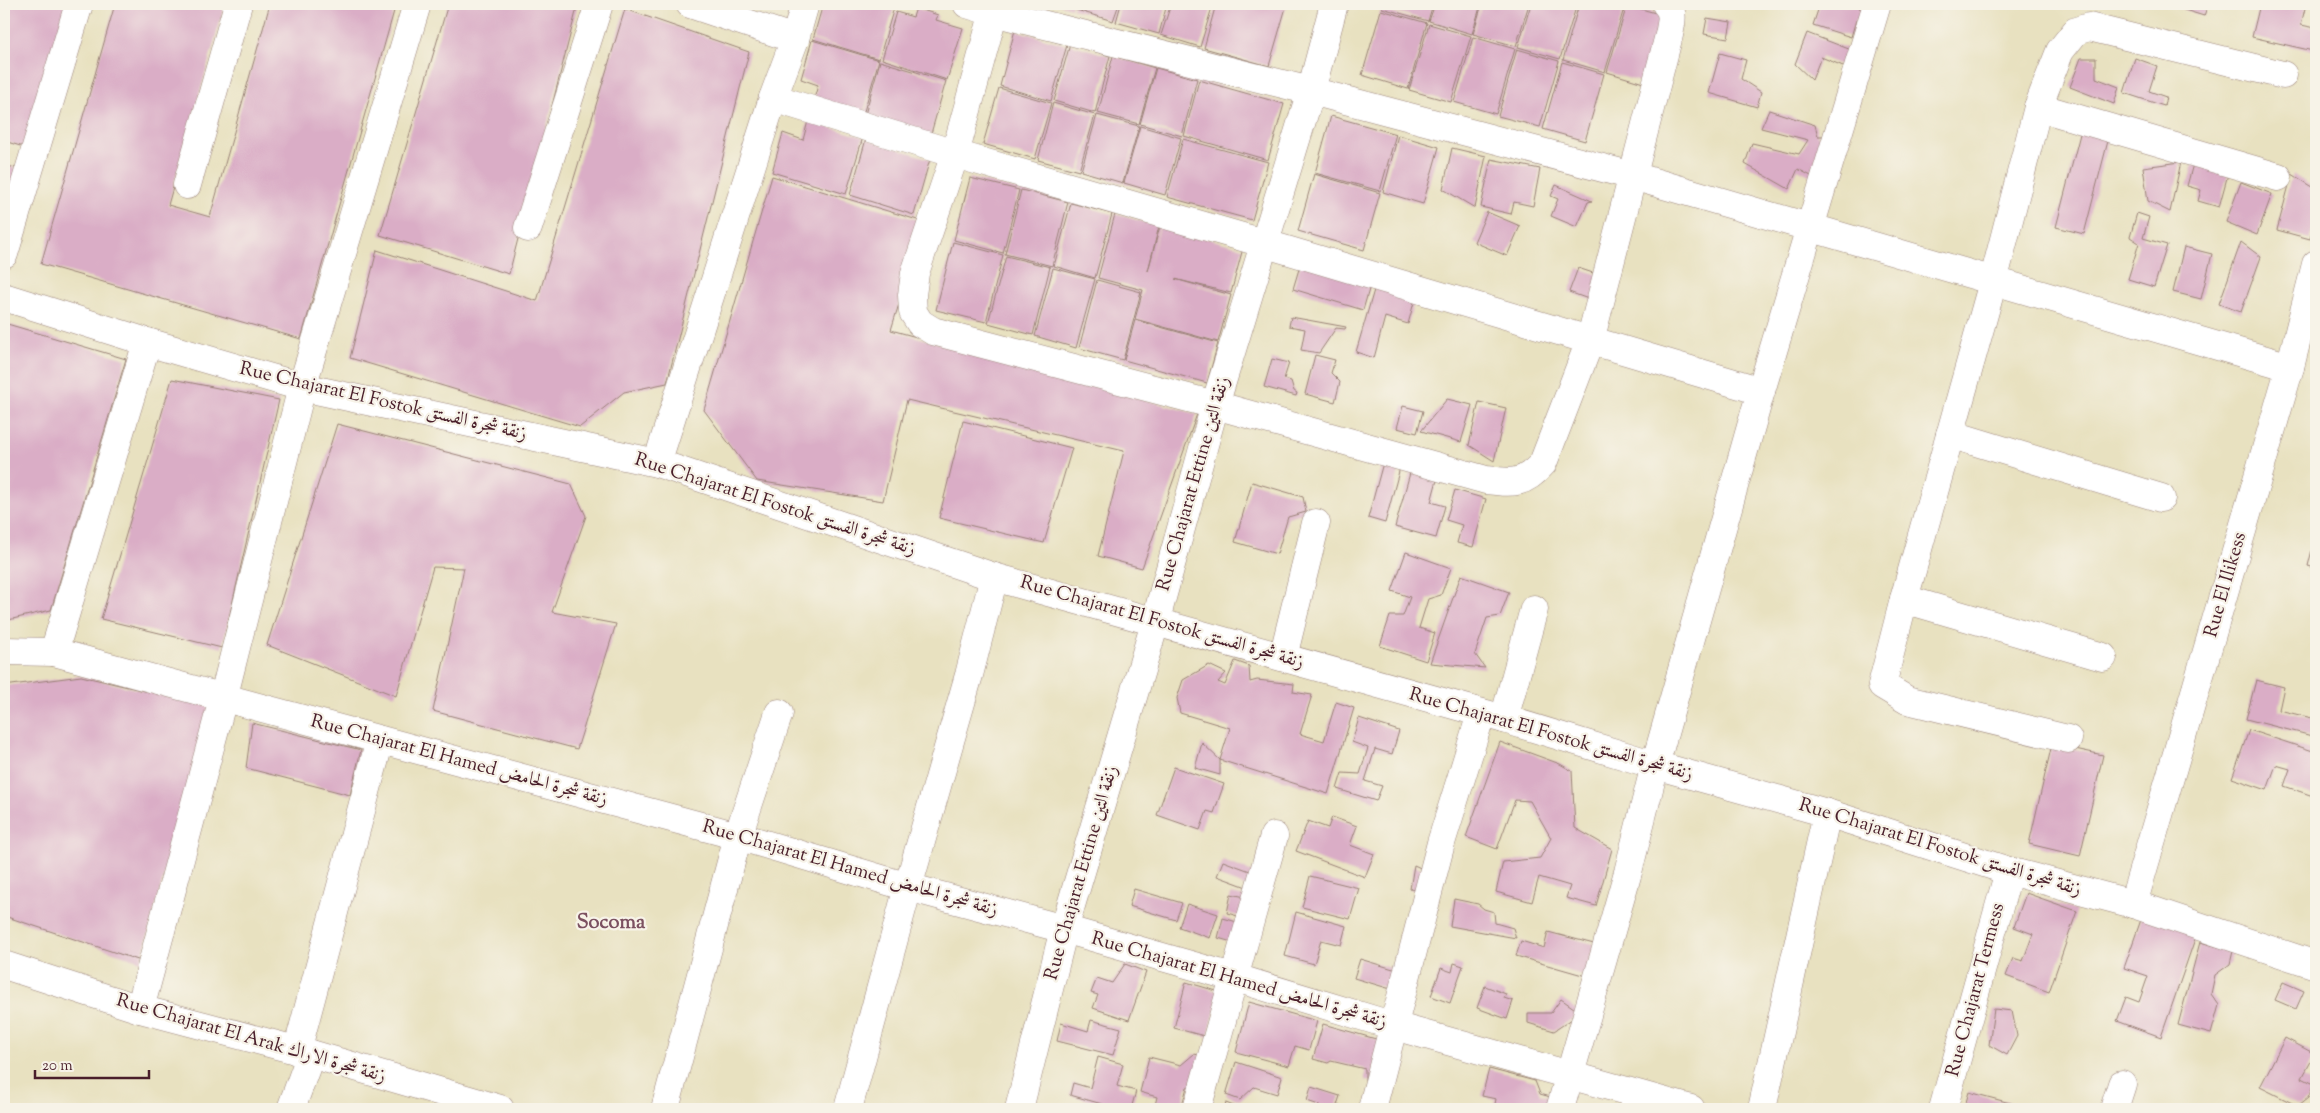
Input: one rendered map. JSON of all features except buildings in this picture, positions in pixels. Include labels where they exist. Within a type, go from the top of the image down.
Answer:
[{"type":"street","points":[[4,254],[79,4]]},
{"type":"street","points":[[188,185],[238,4]]},
{"type":"street","points":[[140,1009],[224,699],[302,387],[417,4]]},
{"type":"street","points":[[528,228],[599,4]]},
{"type":"street","points":[[690,4],[795,39]]},
{"type":"street","points":[[657,463],[773,98],[795,39],[805,4]]},
{"type":"street","points":[[967,4],[994,8],[1633,176],[2290,367]]},
{"type":"street","name":"Rue Chajarat Ettine زنقة التين","points":[[1019,1109],[1064,929],[1155,623],[1215,405],[1311,91],[1334,4]]},
{"type":"street","points":[[994,8],[955,154],[915,273],[912,295],[913,312],[920,324],[933,331],[1215,405],[1486,480],[1519,482],[1533,475],[1543,463],[1590,341],[1669,35],[1672,17],[1669,6],[1666,4]]},
{"type":"street","points":[[1560,1109],[1628,872],[1655,765],[1761,391],[1877,4]]},
{"type":"street","points":[[2068,739],[1907,700],[1882,685],[1904,599],[1993,282],[2038,107],[2060,51],[2076,31],[2090,27],[2283,75]]},
{"type":"street","points":[[773,98],[955,154],[1263,243],[1761,391]]},
{"type":"street","points":[[2038,107],[2278,177]]},
{"type":"street","name":"Rue El Ilikess","points":[[2133,904],[2290,367],[2316,264]]},
{"type":"street","name":"Rue Chajarat El Fostok زنقة شجرة الفستق","points":[[4,297],[146,342],[302,387],[657,463],[994,577],[1492,716],[1827,814],[2009,871],[2133,904],[2316,965]]},
{"type":"street","points":[[54,652],[146,342]]},
{"type":"street","points":[[1950,434],[2161,498]]},
{"type":"street","points":[[1283,657],[1316,524]]},
{"type":"street","points":[[848,1109],[908,887],[969,675],[994,577]]},
{"type":"street","points":[[1904,599],[2104,657]]},
{"type":"street","points":[[1372,1109],[1441,843],[1534,609]]},
{"type":"street","name":"Rue Chajarat El Hamed زنقة شجرة الحامض","points":[[4,651],[54,652],[738,836],[908,887],[1064,929],[1394,1026],[1691,1109]]},
{"type":"street","points":[[665,1109],[738,836],[779,712]]},
{"type":"street","points":[[291,1109],[380,740]]},
{"type":"street","points":[[1762,1109],[1827,814]]},
{"type":"street","points":[[1197,1109],[1236,978],[1274,836]]},
{"type":"street","name":"Rue Chajarat Termess","points":[[1943,1109],[2009,871]]},
{"type":"street","name":"Rue Chajarat El Arak زنقة شجرة الاراك","points":[[4,965],[140,1009],[304,1052],[485,1107]]},
{"type":"street","points":[[2114,1109],[2122,1084]]},
{"type":"district","name":"Socoma","points":[[611,923]]}]
